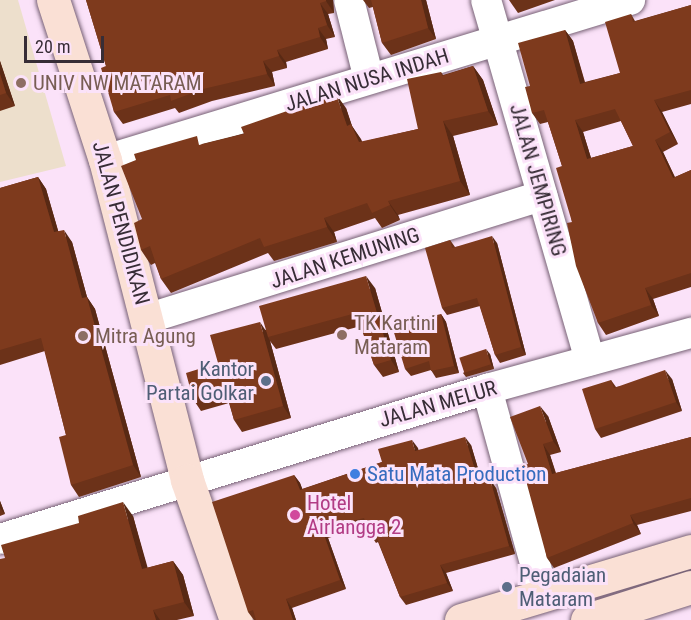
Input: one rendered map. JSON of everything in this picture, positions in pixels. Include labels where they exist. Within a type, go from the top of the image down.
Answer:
[{"type":"main road","name":"JALAN PENDIDIKAN","points":[[53,0],[105,160],[187,480],[236,620]]},
{"type":"main road","points":[[461,620],[691,551]]},
{"type":"main road","points":[[587,620],[691,587]]},
{"type":"street","points":[[349,0],[369,79]]},
{"type":"street","name":"JALAN JEMPIRING","points":[[486,0],[590,360]]},
{"type":"street","name":"JALAN NUSA INDAH","points":[[105,160],[630,0]]},
{"type":"street","name":"JALAN KEMUNING","points":[[146,319],[542,196]]},
{"type":"street","name":"JALAN MELUR","points":[[0,539],[488,389],[691,333]]},
{"type":"street","points":[[488,389],[544,596]]},
{"type":"shaded area","name":"UNIV NW MATARAM","points":[[0,0],[18,0],[66,166],[0,182]]},
{"type":"building","points":[[86,0],[326,0],[320,3],[327,25],[318,28],[320,37],[277,50],[279,56],[263,61],[267,74],[203,89],[171,101],[170,95],[114,112],[101,68],[106,66]]},
{"type":"building","points":[[371,0],[421,0],[428,28],[382,43]]},
{"type":"building","points":[[691,5],[691,90],[654,100],[670,132],[655,140],[673,178],[691,170],[691,273],[645,288],[651,305],[598,323],[576,266],[567,223],[572,222],[556,168],[562,166],[544,110],[532,113],[525,87],[530,86],[518,43],[565,30],[580,84],[620,73],[605,22],[631,14],[633,22]],"holes":[[[615,109],[633,146],[587,159],[575,120]]]},
{"type":"building","points":[[473,66],[488,111],[443,121],[460,181],[388,201],[390,205],[372,213],[367,203],[324,218],[327,227],[264,247],[260,238],[161,279],[150,246],[141,250],[134,223],[142,219],[121,166],[136,160],[134,154],[197,136],[199,145],[244,134],[241,127],[336,94],[347,126],[351,124],[359,142],[418,129],[407,79],[441,72],[442,76]]},
{"type":"building","points":[[0,74],[6,93],[0,95]]},
{"type":"building","points":[[38,177],[54,232],[64,230],[82,298],[87,297],[133,465],[71,485],[59,437],[66,435],[41,338],[0,350],[0,188]]},
{"type":"building","points":[[492,236],[521,347],[495,355],[477,298],[442,308],[425,248],[450,240],[452,248]]},
{"type":"building","points":[[366,276],[391,360],[374,365],[356,313],[268,337],[259,306]]},
{"type":"building","points":[[441,314],[454,366],[431,371],[429,361],[405,369],[392,326]]},
{"type":"building","points":[[260,322],[283,406],[234,420],[226,390],[193,399],[186,373],[218,363],[210,335]]},
{"type":"building","points":[[486,349],[491,364],[464,373],[459,358]]},
{"type":"building","points":[[665,370],[676,402],[595,429],[582,389],[611,380],[614,388]]},
{"type":"building","points":[[540,406],[553,441],[543,444],[552,474],[691,437],[691,498],[630,515],[633,523],[547,558],[522,466],[528,464],[510,417]]},
{"type":"building","points":[[465,437],[479,483],[490,479],[509,546],[440,565],[447,583],[400,597],[375,533],[370,534],[364,518],[322,529],[340,580],[286,599],[293,620],[256,620],[253,610],[248,612],[212,502],[294,475],[300,490],[382,462],[378,449],[412,440],[415,451]]},
{"type":"building","points":[[123,502],[142,569],[173,561],[184,602],[153,610],[156,620],[0,620],[0,559],[5,558],[1,545],[79,523],[78,516]]},
{"type":"place","name":"UNIV NW MATARAM","points":[[21,83]]},
{"type":"place","name":"TK Kartini Mataram","points":[[342,335]]},
{"type":"place","name":"Mitra Agung","points":[[83,336]]},
{"type":"place","name":"Kantor Partai Golkar","points":[[266,381]]},
{"type":"place","name":"Satu Mata Production","points":[[355,474]]},
{"type":"place","name":"Hotel Airlangga 2","points":[[295,515]]},
{"type":"place","name":"Pegadaian Mataram","points":[[507,587]]}]
